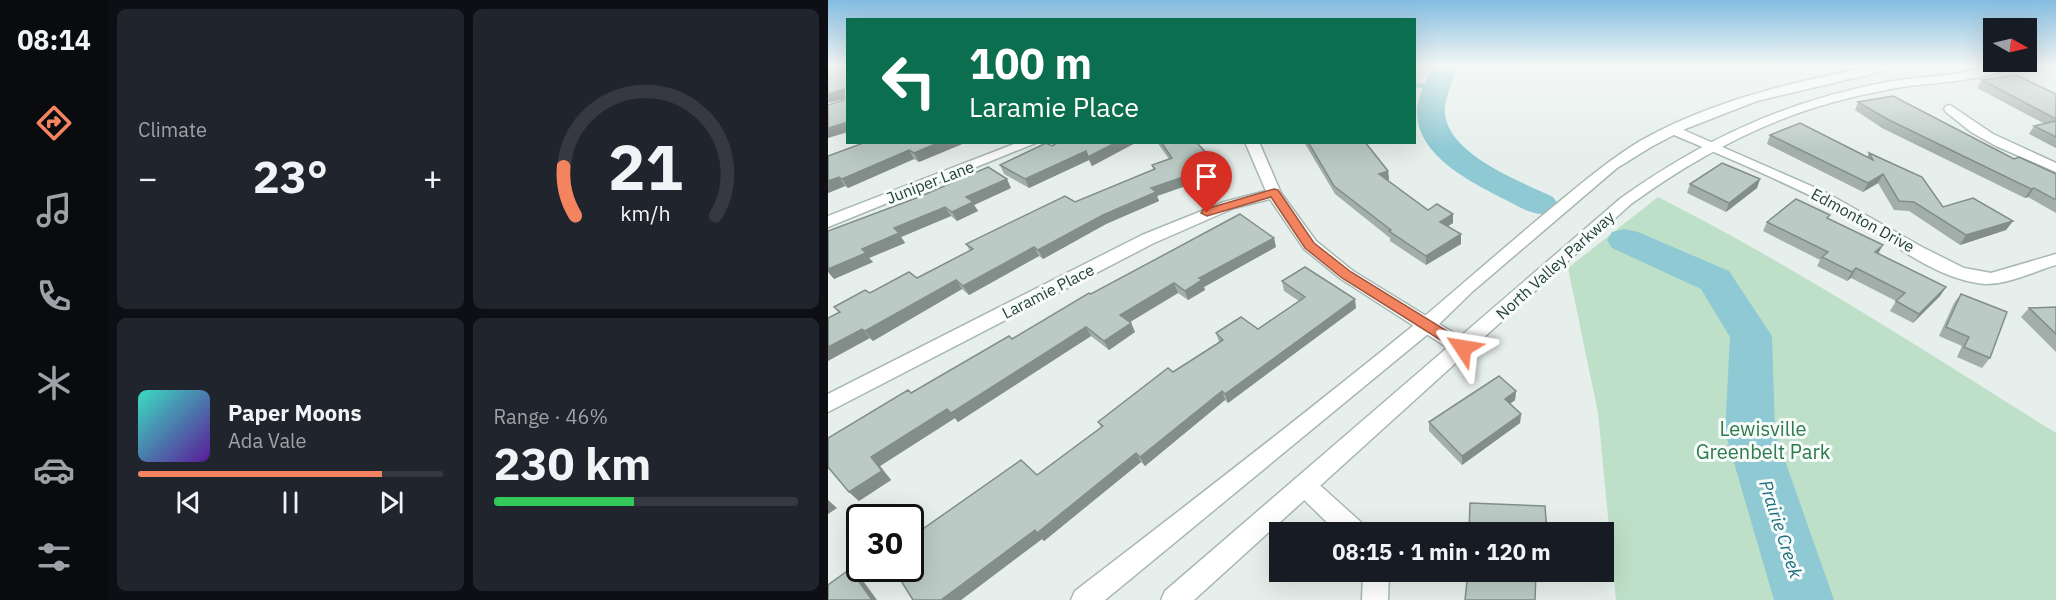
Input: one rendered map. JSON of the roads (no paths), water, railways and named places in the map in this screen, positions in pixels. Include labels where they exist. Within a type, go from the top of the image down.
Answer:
[{"type":"street","points":[[1084,600],[1427,324],[1467,286],[1612,165],[1672,129],[1705,114],[1777,93]]},
{"type":"street","name":"North Valley Parkway","points":[[1174,600],[1463,348],[1626,201],[1663,174],[1709,146],[1789,110],[1856,93]]},
{"type":"street","points":[[1950,109],[1973,130],[2056,168]]},
{"type":"street","name":"Edmonton Drive","points":[[1672,129],[1840,205],[1953,271],[1986,280],[2056,259]]},
{"type":"street","name":"Juniper Lane","points":[[828,222],[1027,144]]},
{"type":"street","points":[[1253,144],[1274,193],[1310,245],[1347,275],[1463,348]]},
{"type":"street","name":"Laramie Place","points":[[828,404],[1148,239],[1207,213],[1274,193]]},
{"type":"street","points":[[1305,486],[1343,522]]},
{"type":"street","points":[[1375,600],[1376,582]]},
{"type":"waterway","name":"Prairie Creek","points":[[1435,93],[1431,114],[1435,130],[1444,144],[1474,169],[1541,204]]},
{"type":"waterway","name":"Prairie Creek","points":[[1625,240],[1715,280],[1751,336],[1750,432],[1804,600]]},
{"type":"park label","name":"Lewisville Greenbelt Park","points":[[1763,440]]}]
